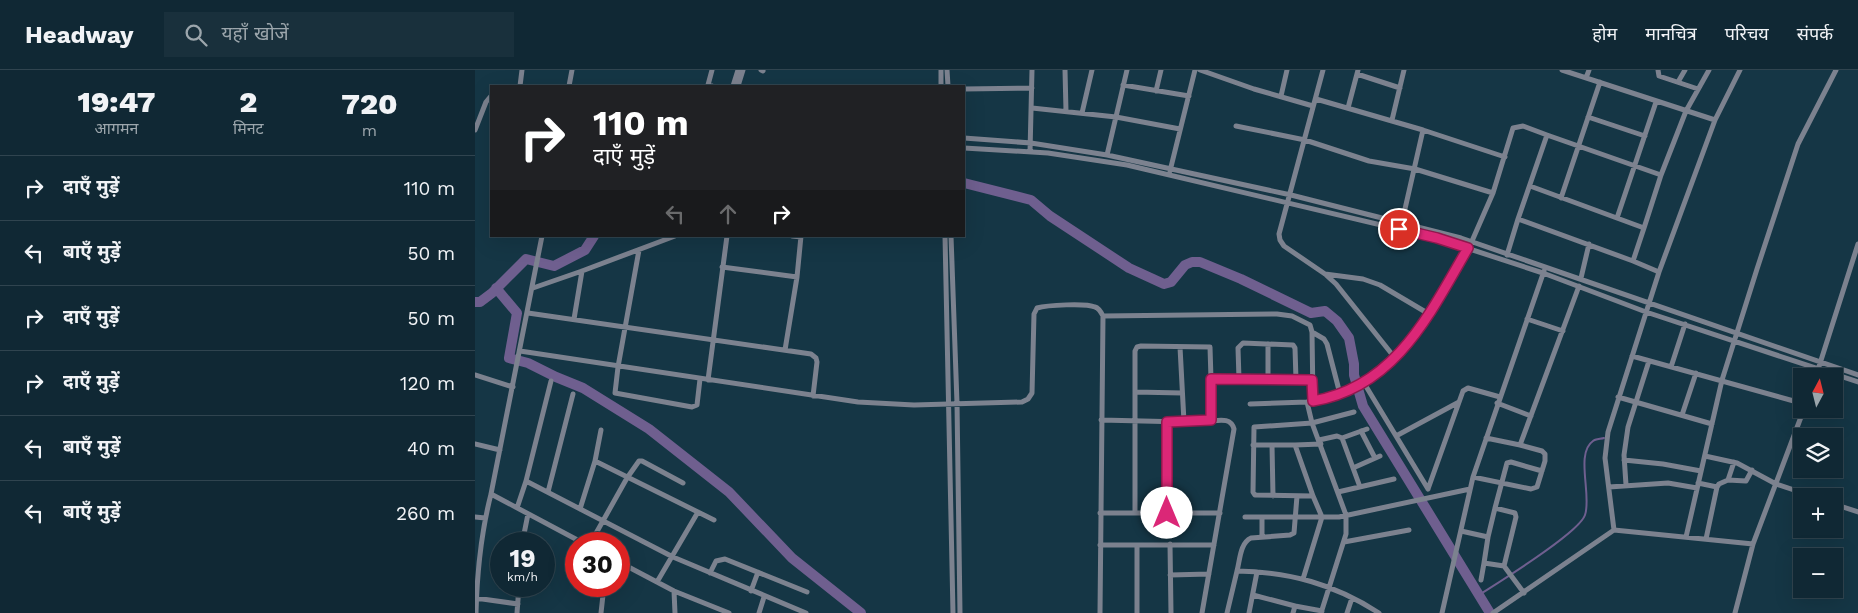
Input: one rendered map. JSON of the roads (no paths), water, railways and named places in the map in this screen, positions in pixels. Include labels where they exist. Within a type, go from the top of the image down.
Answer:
[{"type":"street","points":[[521,84],[522,70]]},
{"type":"street","points":[[569,85],[571,70]]},
{"type":"street","points":[[708,85],[712,70]]},
{"type":"street","points":[[733,85],[738,70]]},
{"type":"street","points":[[738,85],[743,70]]},
{"type":"street","points":[[941,70],[941,85]]},
{"type":"street","points":[[947,70],[948,85]]},
{"type":"street","points":[[1030,152],[1032,70]]},
{"type":"street","points":[[1065,70],[1066,111]]},
{"type":"street","points":[[1083,113],[1093,70]]},
{"type":"street","points":[[1107,155],[1127,70]]},
{"type":"street","points":[[1156,91],[1161,70]]},
{"type":"street","points":[[1170,172],[1195,70]]},
{"type":"street","points":[[1200,70],[1254,89],[1313,106]]},
{"type":"street","points":[[1281,96],[1287,70]]},
{"type":"street","points":[[1323,70],[1291,196],[1279,234],[1280,240],[1284,246],[1325,274],[1336,284],[1395,358]]},
{"type":"street","points":[[1392,120],[1404,70]]},
{"type":"street","points":[[1586,78],[1589,70]]},
{"type":"street","points":[[1658,70],[1659,76],[1698,89]]},
{"type":"street","points":[[1678,82],[1685,70]]},
{"type":"street","points":[[1633,261],[1661,176],[1686,111],[1709,70]]},
{"type":"street","points":[[1614,530],[1605,458],[1608,432],[1659,272],[1715,120],[1740,70]]},
{"type":"street","points":[[1686,537],[1722,380],[1798,144],[1837,70]]},
{"type":"street","points":[[1566,71],[1715,120]]},
{"type":"street","points":[[1349,108],[1358,72],[1400,88]]},
{"type":"street","points":[[1561,198],[1600,82]]},
{"type":"street","points":[[1123,85],[1189,96]]},
{"type":"street","points":[[965,89],[1032,88]]},
{"type":"street","points":[[475,130],[486,102],[490,97]]},
{"type":"street","points":[[1316,99],[1392,120],[1505,157]]},
{"type":"street","points":[[1617,218],[1656,102]]},
{"type":"street","points":[[1032,108],[1116,117],[1180,129]]},
{"type":"street","points":[[1589,117],[1645,136]]},
{"type":"street","points":[[1236,126],[1305,140],[1369,161],[1415,169],[1493,193]]},
{"type":"street","points":[[1250,404],[1307,402],[1342,393],[1362,384],[1395,358],[1412,340],[1472,241],[1493,193],[1511,133],[1517,126],[1523,126],[1661,176]]},
{"type":"street","points":[[1402,222],[1423,130]]},
{"type":"street","points":[[1505,260],[1547,135]]},
{"type":"street","points":[[965,138],[1031,143],[1107,155],[1437,238],[1543,273],[1645,312],[1735,341],[1858,375]]},
{"type":"street","points":[[965,148],[1048,153],[1170,172],[1291,196],[1402,222],[1472,241],[1738,333],[1858,382]]},
{"type":"street","points":[[1530,186],[1644,228]]},
{"type":"street","points":[[1518,219],[1589,244],[1659,272]]},
{"type":"street","points":[[476,613],[478,552],[528,313],[542,237]]},
{"type":"street","points":[[533,288],[672,237]]},
{"type":"street","points":[[708,380],[727,237]]},
{"type":"street","points":[[785,350],[797,277],[801,237]]},
{"type":"street","points":[[945,237],[953,613]]},
{"type":"street","points":[[951,237],[957,403],[961,613]]},
{"type":"street","points":[[1581,278],[1589,244]]},
{"type":"street","points":[[1818,368],[1858,244]]},
{"type":"street","points":[[639,250],[615,391],[617,395],[692,407],[697,405],[700,379]]},
{"type":"street","points":[[1442,613],[1473,477],[1499,397],[1546,266]]},
{"type":"street","points":[[722,267],[797,277]]},
{"type":"street","points":[[574,319],[582,271]]},
{"type":"street","points":[[1325,274],[1363,279],[1380,285],[1429,314]]},
{"type":"street","points":[[1520,445],[1579,286]]},
{"type":"street","points":[[520,351],[858,402],[914,405],[1022,402],[1028,399],[1032,393],[1033,314],[1037,308],[1045,305],[1088,305],[1096,307],[1103,316],[1099,613]]},
{"type":"street","points":[[528,313],[811,354],[816,358],[813,396]]},
{"type":"street","points":[[1103,316],[1277,314],[1292,316],[1310,325],[1312,332],[1313,401]]},
{"type":"street","points":[[1527,319],[1563,331]]},
{"type":"street","points":[[1671,366],[1685,324]]},
{"type":"street","points":[[1312,332],[1327,344],[1342,393]]},
{"type":"street","points":[[1239,379],[1239,345],[1269,344],[1293,345],[1295,348],[1296,380]]},
{"type":"street","points":[[1268,379],[1269,344]]},
{"type":"street","points":[[1135,513],[1135,351],[1137,347],[1210,347],[1211,420]]},
{"type":"street","points":[[1180,347],[1184,422]]},
{"type":"street","points":[[1632,356],[1793,401]]},
{"type":"street","points":[[1626,486],[1624,460],[1628,427],[1649,360]]},
{"type":"street","points":[[1682,415],[1696,373]]},
{"type":"street","points":[[475,375],[513,386]]},
{"type":"street","points":[[1211,379],[1312,380]]},
{"type":"street","points":[[517,508],[526,481],[551,381]]},
{"type":"street","points":[[1362,384],[1397,436],[1433,497]]},
{"type":"street","points":[[1428,489],[1463,391],[1468,388],[1499,397]]},
{"type":"street","points":[[1135,392],[1182,393]]},
{"type":"street","points":[[548,492],[573,394]]},
{"type":"street","points":[[1618,397],[1712,424]]},
{"type":"street","points":[[1253,596],[1322,612],[1344,542],[1346,515],[1312,423],[1307,402]]},
{"type":"street","points":[[1397,436],[1459,402]]},
{"type":"street","points":[[1497,403],[1531,416]]},
{"type":"street","points":[[1313,496],[1258,496],[1253,492],[1253,427],[1312,423],[1354,412]]},
{"type":"street","points":[[1735,613],[1753,544],[1802,418]]},
{"type":"street","points":[[1101,420],[1167,422],[1211,420],[1229,421],[1232,423],[1234,429],[1202,613]]},
{"type":"street","points":[[1167,422],[1167,513]]},
{"type":"street","points":[[1253,444],[1295,445],[1320,442],[1337,436],[1342,438],[1367,429]]},
{"type":"street","points":[[580,509],[595,461],[601,430]]},
{"type":"street","points":[[1353,468],[1378,457],[1361,431]]},
{"type":"street","points":[[1342,438],[1360,487]]},
{"type":"street","points":[[1473,477],[1534,489],[1539,486],[1545,454],[1542,451],[1486,438]]},
{"type":"street","points":[[475,444],[500,450]]},
{"type":"street","points":[[1272,445],[1273,496]]},
{"type":"street","points":[[1295,445],[1321,517],[1303,579]]},
{"type":"street","points":[[1705,456],[1733,462],[1777,484],[1793,489]]},
{"type":"street","points":[[1624,460],[1663,464],[1701,471]]},
{"type":"street","points":[[595,461],[714,520]]},
{"type":"street","points":[[597,532],[627,478],[638,463],[642,461],[683,484]]},
{"type":"street","points":[[1481,580],[1488,536],[1506,465],[1508,462],[1542,470]]},
{"type":"street","points":[[1728,480],[1733,462]]},
{"type":"street","points":[[1706,539],[1717,487],[1728,480],[1746,482],[1751,470]]},
{"type":"street","points":[[1338,492],[1394,479]]},
{"type":"street","points":[[526,481],[673,557],[764,597],[806,613]]},
{"type":"street","points":[[1609,487],[1668,483],[1717,487]]},
{"type":"street","points":[[1245,517],[1321,517],[1346,515],[1470,489]]},
{"type":"street","points":[[491,494],[565,533]]},
{"type":"street","points":[[1227,613],[1243,545],[1246,540],[1290,535],[1294,532],[1297,496]]},
{"type":"street","points":[[1843,507],[1858,512]]},
{"type":"street","points":[[1495,508],[1515,513],[1505,568]]},
{"type":"street","points":[[657,582],[698,512]]},
{"type":"street","points":[[1100,513],[1220,513]]},
{"type":"street","points":[[524,532],[528,514]]},
{"type":"street","points":[[475,517],[485,518]]},
{"type":"street","points":[[1262,517],[1262,537]]},
{"type":"street","points":[[1344,542],[1409,530]]},
{"type":"street","points":[[1493,612],[1524,593],[1614,530],[1753,544]]},
{"type":"street","points":[[1461,531],[1488,536]]},
{"type":"street","points":[[1170,544],[1171,613]]},
{"type":"street","points":[[1100,545],[1214,544]]},
{"type":"street","points":[[1137,545],[1137,613]]},
{"type":"street","points":[[710,573],[716,561],[722,559],[807,592]]},
{"type":"street","points":[[1484,563],[1505,568],[1524,593]]},
{"type":"street","points":[[630,568],[674,591],[729,613]]},
{"type":"street","points":[[1237,571],[1303,579],[1331,587],[1379,613]]},
{"type":"street","points":[[751,591],[758,572]]},
{"type":"street","points":[[1249,613],[1257,572]]},
{"type":"street","points":[[1170,575],[1209,574]]},
{"type":"street","points":[[674,591],[675,613]]},
{"type":"street","points":[[517,613],[518,597]]},
{"type":"street","points":[[601,613],[603,597]]},
{"type":"street","points":[[759,613],[764,597]]},
{"type":"street","points":[[475,598],[518,604]]},
{"type":"street","points":[[1347,613],[1352,598]]},
{"type":"street","points":[[1293,613],[1295,606]]},
{"type":"waterway","points":[[965,183],[1031,200],[1050,216],[1129,268],[1164,284],[1171,282],[1185,265],[1192,262],[1200,262],[1241,279],[1311,313],[1325,311],[1337,321],[1349,338],[1354,375],[1363,406],[1490,613]]},
{"type":"waterway","points":[[475,302],[480,302],[492,293],[526,259],[554,266],[585,250],[593,237]]},
{"type":"waterway","points":[[496,288],[517,313],[509,358],[528,363],[583,388],[649,429],[729,492],[792,558],[861,613]]},
{"type":"waterway","points":[[1479,595],[1554,545],[1580,523],[1587,507],[1585,455],[1593,441],[1604,438]]}]
